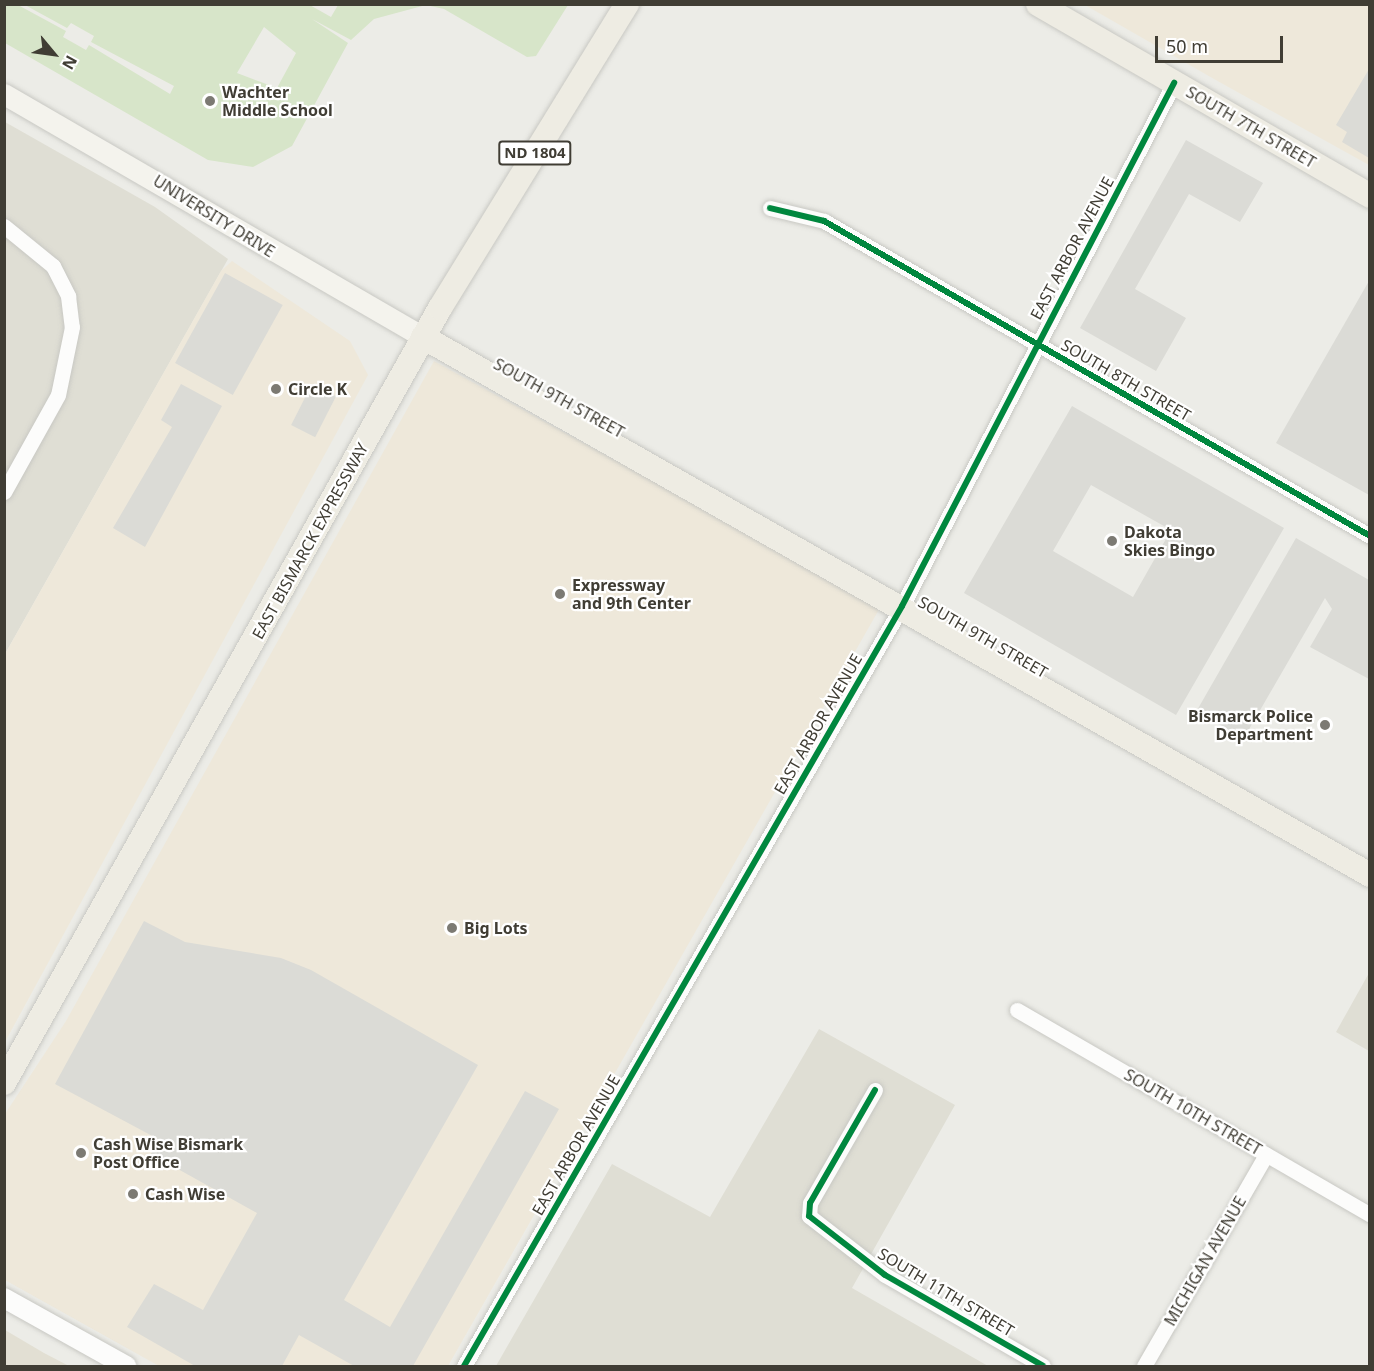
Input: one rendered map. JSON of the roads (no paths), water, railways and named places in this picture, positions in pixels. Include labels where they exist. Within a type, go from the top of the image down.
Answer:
[{"type":"main road","name":"EAST BISMARCK EXPRESSWAY","points":[[4,1083],[423,337],[627,4]]},
{"type":"main road","name":"SOUTH 7TH STREET","points":[[1038,4],[1370,196]]},
{"type":"main road","name":"UNIVERSITY DRIVE","points":[[4,94],[423,337]]},
{"type":"main road","name":"SOUTH 9TH STREET","points":[[423,337],[902,606],[1370,875]]},
{"type":"street","name":"EAST ARBOR AVENUE","points":[[464,1366],[902,606],[1174,83]]},
{"type":"street","name":"SOUTH 8TH STREET","points":[[770,208],[824,221],[1370,536]]},
{"type":"street","points":[[4,225],[53,266],[70,310],[65,378],[4,492]]},
{"type":"street","name":"SOUTH 10TH STREET","points":[[1017,1010],[1370,1215]]},
{"type":"street","name":"SOUTH 11TH STREET","points":[[875,1090],[810,1203],[809,1216],[885,1275],[1043,1366]]},
{"type":"street","name":"MICHIGAN AVENUE","points":[[1144,1366],[1266,1155]]},
{"type":"street","points":[[4,1298],[126,1366]]},
{"type":"place","name":"Wachter Middle School","points":[[210,101]]},
{"type":"place","name":"Circle K","points":[[276,389]]},
{"type":"place","name":"Dakota Skies Bingo","points":[[1112,541]]},
{"type":"place","name":"Expressway and 9th Center","points":[[560,594]]},
{"type":"place","name":"Bismarck Police Department","points":[[1325,725]]},
{"type":"place","name":"Big Lots","points":[[452,928]]},
{"type":"place","name":"Cash Wise Bismark Post Office","points":[[81,1153]]},
{"type":"place","name":"Cash Wise","points":[[133,1194]]}]
